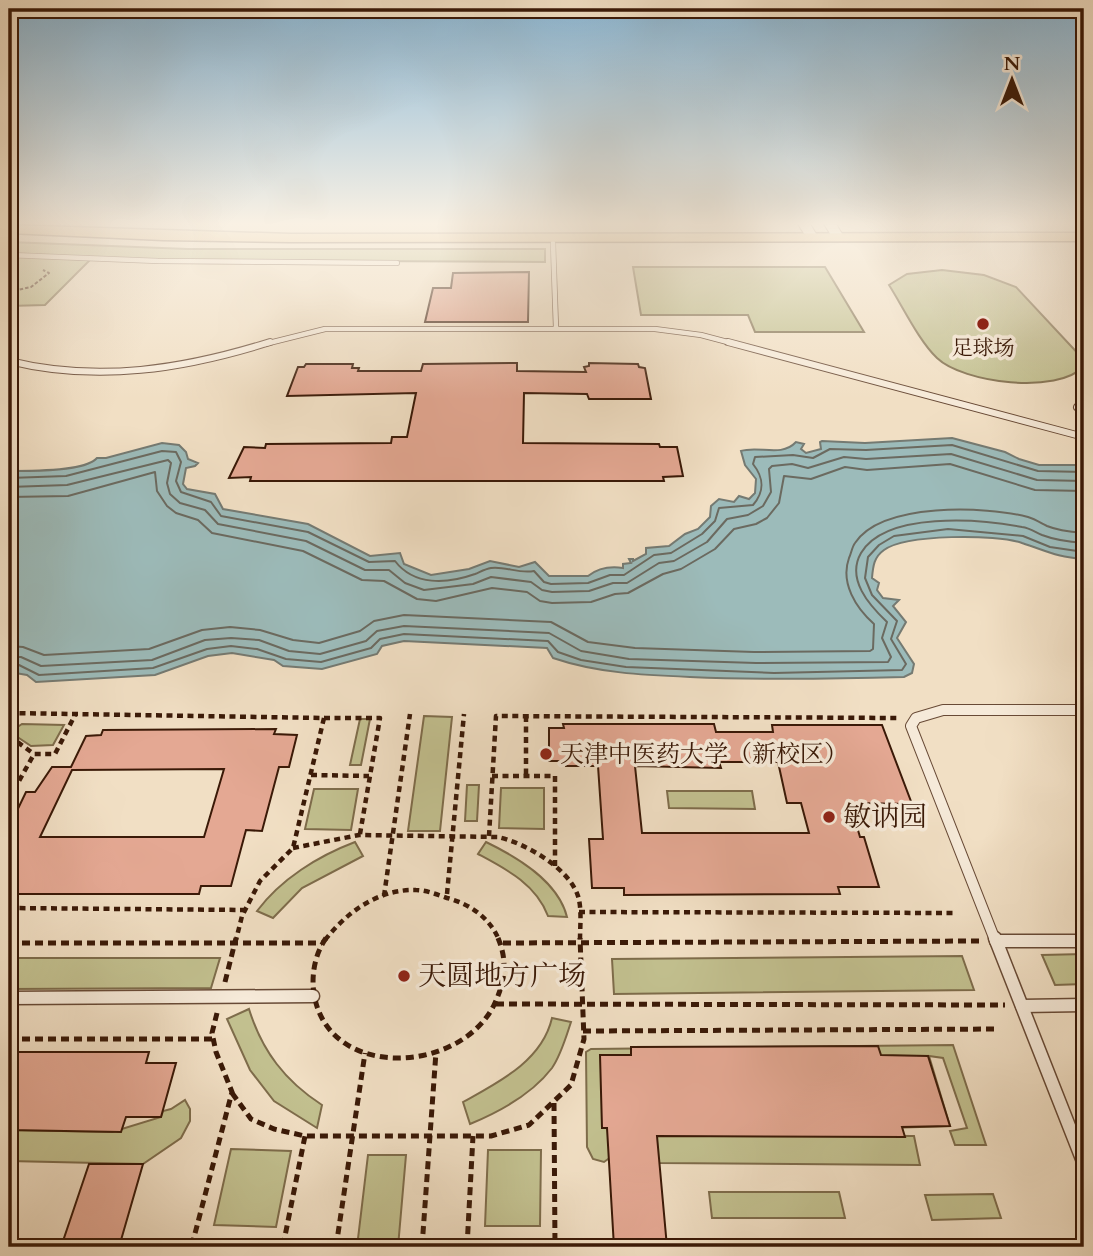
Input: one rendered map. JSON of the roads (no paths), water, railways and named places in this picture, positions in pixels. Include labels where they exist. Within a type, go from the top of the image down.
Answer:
[{"type":"lane","points":[[554,283],[556,328]]},
{"type":"lane","points":[[9,361],[69,371],[141,370],[212,359],[286,337],[325,329],[632,328],[701,335],[1084,437]]},
{"type":"lane","points":[[1084,710],[943,710],[916,718],[911,726],[1084,1164]]},
{"type":"lane","points":[[996,941],[1084,941]]},
{"type":"lane","points":[[9,998],[313,996]]},
{"type":"lane","points":[[1021,1006],[1084,1005]]},
{"type":"water","points":[[952,438],[1005,452],[1039,465],[1084,465],[1084,559],[1059,555],[1010,540],[973,537],[930,538],[884,550],[875,562],[872,578],[879,583],[877,590],[883,598],[899,600],[893,606],[906,622],[897,638],[914,664],[912,673],[904,677],[770,679],[638,674],[570,663],[553,658],[547,648],[404,641],[382,646],[377,654],[322,669],[283,666],[274,660],[232,653],[208,656],[155,675],[36,682],[27,675],[9,672],[9,471],[69,468],[91,463],[97,458],[162,443],[179,445],[186,452],[188,459],[198,463],[186,468],[183,484],[187,489],[215,494],[223,509],[308,524],[370,556],[400,553],[404,564],[431,575],[469,569],[490,561],[519,567],[535,562],[549,576],[588,576],[604,569],[623,568],[623,564],[631,563],[629,559],[633,561],[646,554],[646,548],[669,546],[685,534],[698,529],[710,517],[711,506],[719,499],[734,502],[739,496],[749,499],[755,493],[756,479],[745,465],[741,451],[784,449],[796,442],[804,444],[801,449],[806,453],[821,449],[822,441],[865,443]]},
{"type":"place","name":"足球场","points":[[983,324]]},
{"type":"place","name":"天津中医药大学（新校区）","points":[[546,754]]},
{"type":"place","name":"敏讷园","points":[[829,817]]},
{"type":"place","name":"天圆地方广场","points":[[404,976]]}]
